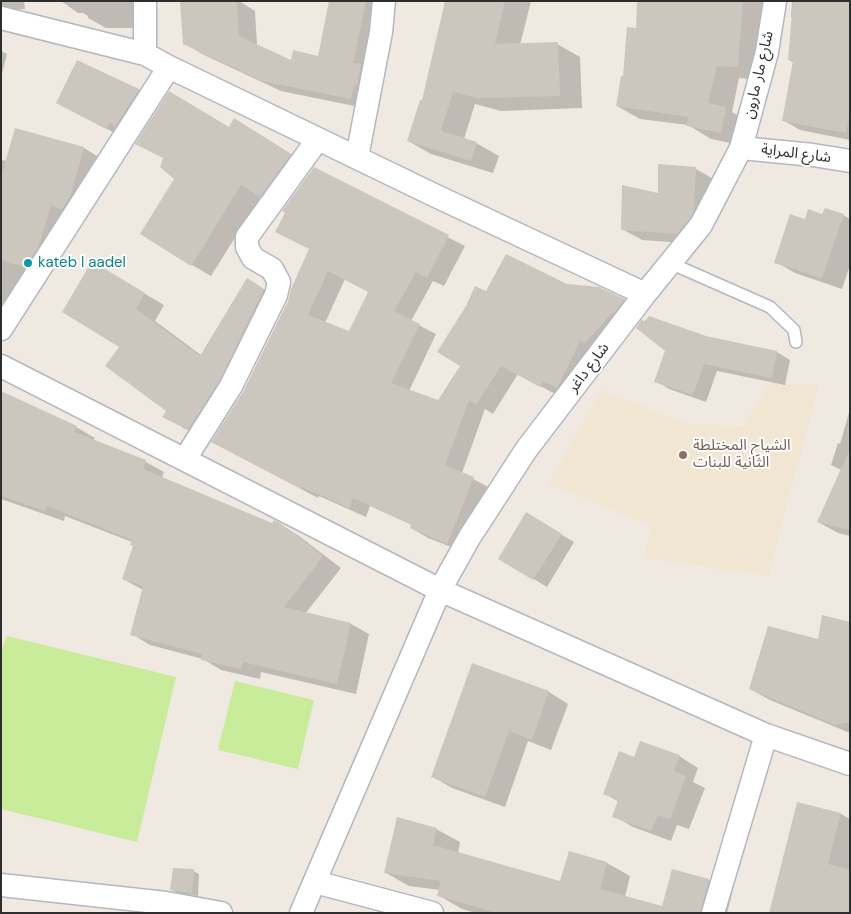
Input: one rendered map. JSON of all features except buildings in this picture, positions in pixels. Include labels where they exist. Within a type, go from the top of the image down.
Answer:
[{"type":"street","points":[[145,1],[145,54]]},
{"type":"street","points":[[357,157],[384,1]]},
{"type":"street","name":"شارع مار مارون","points":[[741,148],[767,52],[775,1]]},
{"type":"street","points":[[1,18],[145,54],[436,196],[645,294]]},
{"type":"street","points":[[1,329],[169,67]]},
{"type":"street","points":[[185,459],[230,386],[276,295],[279,282],[272,269],[253,258],[247,247],[247,237],[318,139]]},
{"type":"street","name":"شارع المراية","points":[[741,148],[813,155],[850,162]]},
{"type":"street","name":"شارع داغر","points":[[301,913],[440,590],[469,538],[526,450],[645,294],[701,225],[741,148]]},
{"type":"street","points":[[1,366],[440,590],[766,735],[850,764]]},
{"type":"street","points":[[713,913],[766,735]]},
{"type":"street","points":[[315,882],[432,913]]},
{"type":"street","points":[[1,885],[165,908],[221,913]]},
{"type":"lane","points":[[670,263],[770,307],[794,330],[796,342]]},
{"type":"shaded area","name":"الشياح المختلطة الثانية للبنات","points":[[769,383],[819,385],[768,576],[644,558],[652,526],[548,484],[602,390],[688,424],[744,426]]},
{"type":"green space","points":[[7,636],[176,677],[137,842],[1,809],[1,651]]},
{"type":"green space","points":[[235,681],[314,700],[298,769],[218,750]]},
{"type":"place","name":"kateb l aadel","points":[[28,263]]},
{"type":"place","name":"الشياح المختلطة الثانية للبنات","points":[[683,455]]}]
